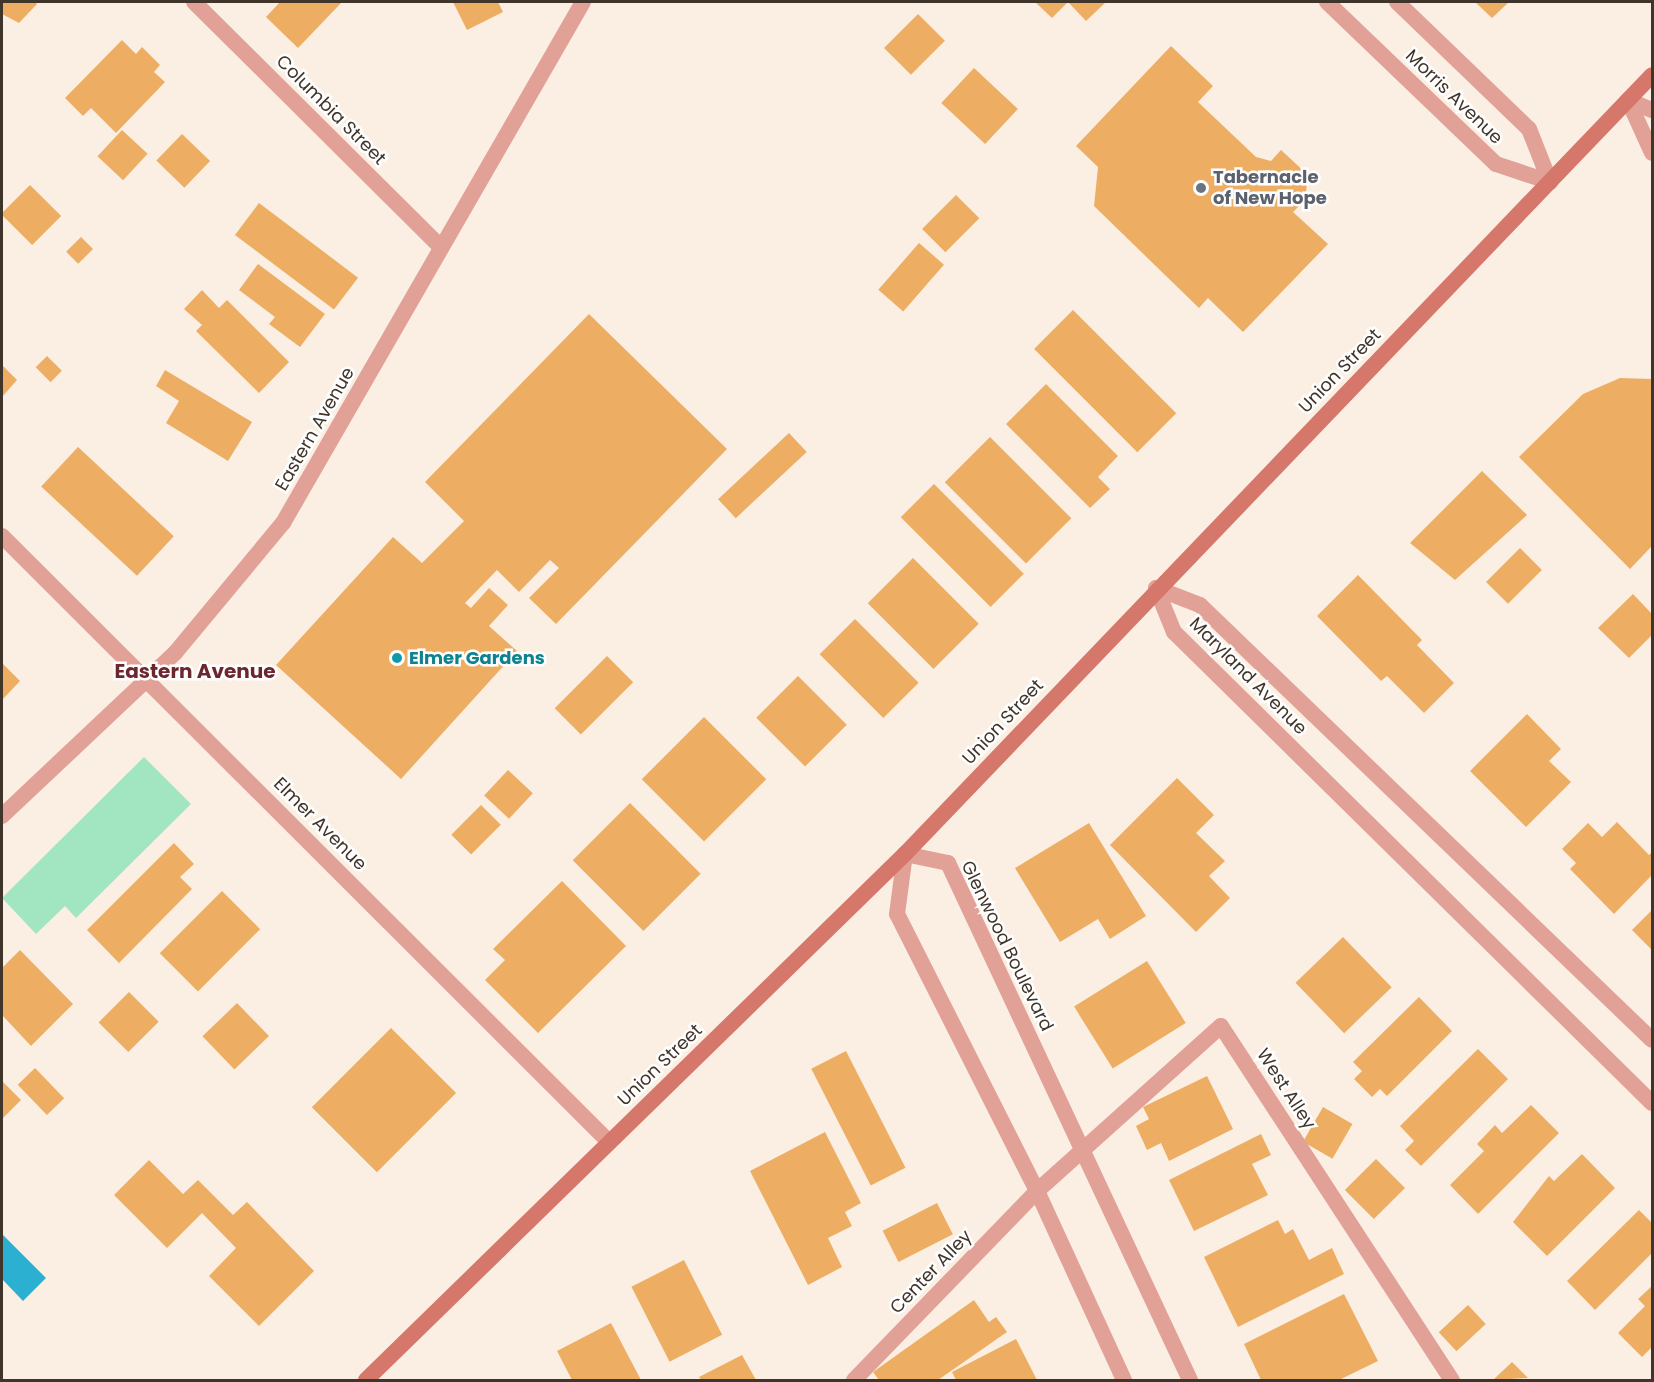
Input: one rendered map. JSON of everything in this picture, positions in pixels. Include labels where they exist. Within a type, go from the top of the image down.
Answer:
[{"type":"main road","name":"Union Street","points":[[370,1380],[608,1141],[905,854],[1156,588],[1653,75]]},
{"type":"street","name":"Columbia Street","points":[[194,2],[441,247]]},
{"type":"street","name":"Eastern Avenue","points":[[2,816],[175,653],[283,524],[583,2]]},
{"type":"street","name":"Morris Avenue","points":[[1327,2],[1496,164],[1550,182]]},
{"type":"street","name":"Morris Avenue","points":[[1397,2],[1529,129],[1550,182]]},
{"type":"street","points":[[1628,100],[1653,110]]},
{"type":"street","points":[[1628,100],[1653,153]]},
{"type":"street","name":"Elmer Avenue","points":[[2,536],[148,677],[608,1141]]},
{"type":"street","name":"Maryland Avenue","points":[[1156,588],[1200,605],[1653,1040]]},
{"type":"street","name":"Maryland Avenue","points":[[1156,588],[1174,632],[1653,1103]]},
{"type":"street","points":[[905,854],[897,914],[1037,1191],[1124,1380]]},
{"type":"street","name":"Glenwood Boulevard","points":[[905,854],[948,863],[1190,1380]]},
{"type":"street","name":"West Alley","points":[[1037,1191],[1221,1026],[1452,1380]]},
{"type":"street","name":"Center Alley","points":[[854,1380],[1037,1191]]},
{"type":"green space","points":[[144,757],[191,804],[76,918],[65,906],[36,934],[2,898]]},
{"type":"water","points":[[2,1234],[46,1278],[23,1301],[2,1279]]},
{"type":"building","points":[[2,2],[35,2],[37,4],[19,23],[2,14]]},
{"type":"building","points":[[280,2],[342,2],[298,48],[266,17]]},
{"type":"building","points":[[453,2],[498,2],[503,12],[467,30]]},
{"type":"building","points":[[1035,2],[1068,2],[1052,18]]},
{"type":"building","points":[[1068,2],[1106,2],[1086,21]]},
{"type":"building","points":[[1475,2],[1509,2],[1492,18]]},
{"type":"building","points":[[918,14],[945,41],[911,75],[884,48]]},
{"type":"building","points":[[122,40],[136,54],[142,47],[160,65],[154,72],[165,82],[116,133],[91,108],[83,116],[65,98]]},
{"type":"building","name":"Tabernacle of New Hope","points":[[1171,46],[1213,86],[1198,102],[1256,157],[1271,161],[1281,150],[1308,175],[1305,200],[1293,212],[1328,244],[1243,332],[1208,298],[1199,308],[1094,206],[1098,167],[1076,146]]},
{"type":"building","points":[[974,68],[1018,109],[985,144],[941,103]]},
{"type":"building","points":[[122,130],[148,154],[123,180],[97,156]]},
{"type":"building","points":[[182,134],[210,161],[184,188],[156,161]]},
{"type":"building","points":[[30,185],[61,216],[32,245],[2,215]]},
{"type":"building","points":[[956,195],[979,218],[945,252],[922,229]]},
{"type":"building","points":[[259,203],[358,278],[334,310],[235,235]]},
{"type":"building","points":[[81,237],[93,249],[78,264],[66,252]]},
{"type":"building","points":[[919,243],[944,265],[903,311],[878,290]]},
{"type":"building","points":[[258,264],[325,314],[300,347],[269,324],[275,317],[239,290]]},
{"type":"building","points":[[202,290],[219,308],[227,300],[289,362],[259,393],[196,331],[202,325],[184,309]]},
{"type":"building","points":[[1073,310],[1176,413],[1137,452],[1034,349]]},
{"type":"building","points":[[589,314],[727,449],[556,624],[529,598],[559,568],[550,560],[519,592],[497,570],[465,603],[471,608],[489,588],[508,605],[489,626],[517,651],[401,779],[276,665],[393,537],[422,563],[464,521],[425,482]]},
{"type":"building","points":[[47,356],[62,371],[51,382],[36,367]]},
{"type":"building","points":[[2,365],[17,380],[2,397]]},
{"type":"building","points":[[165,370],[252,422],[228,461],[166,423],[179,401],[156,386]]},
{"type":"building","points":[[1620,378],[1652,379],[1652,546],[1630,569],[1519,457],[1583,394]]},
{"type":"building","points":[[1046,384],[1118,456],[1098,477],[1110,489],[1090,508],[1006,424]]},
{"type":"building","points":[[789,433],[807,452],[736,518],[718,499]]},
{"type":"building","points":[[990,437],[1071,518],[1026,564],[945,482]]},
{"type":"building","points":[[78,447],[174,536],[137,576],[41,486]]},
{"type":"building","points":[[1482,471],[1527,515],[1455,580],[1410,543]]},
{"type":"building","points":[[934,484],[1024,574],[991,607],[901,517]]},
{"type":"building","points":[[1520,548],[1542,570],[1508,604],[1486,582]]},
{"type":"building","points":[[913,558],[979,624],[934,669],[868,603]]},
{"type":"building","points":[[1358,575],[1422,640],[1417,645],[1454,683],[1424,713],[1387,676],[1381,681],[1317,616]]},
{"type":"building","points":[[1633,594],[1652,614],[1652,635],[1629,658],[1598,628]]},
{"type":"building","points":[[855,619],[919,683],[883,718],[820,654]]},
{"type":"building","points":[[607,656],[633,682],[581,734],[555,708]]},
{"type":"building","points":[[2,663],[20,681],[2,700]]},
{"type":"building","points":[[798,676],[847,725],[805,767],[756,718]]},
{"type":"building","points":[[1527,714],[1561,749],[1549,761],[1571,782],[1526,827],[1470,771]]},
{"type":"building","points":[[704,717],[766,779],[704,841],[642,779]]},
{"type":"building","points":[[508,770],[533,793],[509,819],[484,796]]},
{"type":"building","points":[[1177,778],[1214,815],[1196,833],[1225,861],[1209,876],[1230,898],[1196,932],[1110,845]]},
{"type":"building","points":[[630,803],[701,874],[643,931],[573,860]]},
{"type":"building","points":[[481,805],[501,825],[471,854],[451,835]]},
{"type":"building","points":[[1617,822],[1649,855],[1652,852],[1652,875],[1614,914],[1570,869],[1576,863],[1562,849],[1588,823],[1602,837]]},
{"type":"building","points":[[1089,823],[1146,916],[1110,939],[1098,919],[1060,942],[1015,868]]},
{"type":"building","points":[[174,843],[194,864],[180,877],[192,889],[119,963],[87,930]]},
{"type":"building","points":[[562,881],[626,946],[538,1033],[485,980],[505,960],[493,949]]},
{"type":"building","points":[[222,891],[260,929],[198,991],[160,953]]},
{"type":"building","points":[[1652,910],[1652,950],[1632,930]]},
{"type":"building","points":[[1343,937],[1392,987],[1344,1033],[1296,983]]},
{"type":"building","points":[[20,950],[73,1004],[31,1046],[2,1015],[2,968]]},
{"type":"building","points":[[1147,961],[1186,1023],[1113,1068],[1074,1007]]},
{"type":"building","points":[[129,992],[159,1022],[128,1052],[99,1022]]},
{"type":"building","points":[[1419,997],[1452,1031],[1387,1096],[1380,1089],[1372,1097],[1354,1079],[1362,1071],[1353,1062]]},
{"type":"building","points":[[237,1003],[269,1036],[234,1069],[202,1036]]},
{"type":"building","points":[[391,1028],[456,1093],[377,1172],[312,1107]]},
{"type":"building","points":[[1478,1049],[1508,1079],[1421,1166],[1405,1150],[1414,1141],[1400,1126]]},
{"type":"building","points":[[846,1051],[905,1168],[871,1185],[811,1069]]},
{"type":"building","points":[[35,1068],[64,1098],[47,1115],[18,1085]]},
{"type":"building","points":[[1207,1076],[1233,1129],[1169,1161],[1161,1143],[1147,1150],[1136,1126],[1149,1119],[1143,1107]]},
{"type":"building","points":[[2,1081],[21,1100],[2,1119]]},
{"type":"building","points":[[1531,1105],[1559,1133],[1478,1214],[1450,1185],[1484,1151],[1477,1144],[1495,1125],[1502,1133]]},
{"type":"building","points":[[1323,1107],[1352,1124],[1332,1159],[1303,1142]]},
{"type":"building","points":[[825,1132],[861,1203],[845,1212],[852,1226],[828,1238],[842,1267],[808,1285],[750,1171]]},
{"type":"building","points":[[1261,1134],[1271,1155],[1252,1164],[1268,1195],[1194,1231],[1169,1180]]},
{"type":"building","points":[[1582,1154],[1615,1188],[1547,1256],[1513,1222],[1549,1176],[1554,1181]]},
{"type":"building","points":[[1376,1159],[1405,1188],[1374,1219],[1345,1190]]},
{"type":"building","points":[[149,1160],[183,1194],[198,1180],[233,1215],[247,1202],[314,1271],[259,1326],[209,1276],[236,1248],[202,1213],[167,1248],[114,1195]]},
{"type":"building","points":[[937,1203],[953,1234],[899,1262],[883,1231]]},
{"type":"building","points":[[1639,1210],[1652,1223],[1652,1253],[1595,1310],[1567,1281]]},
{"type":"building","points":[[1278,1220],[1285,1234],[1293,1229],[1309,1260],[1332,1248],[1344,1274],[1238,1327],[1204,1257]]},
{"type":"building","points":[[684,1260],[722,1335],[670,1362],[631,1287]]},
{"type":"building","points":[[1652,1286],[1652,1347],[1642,1357],[1618,1333],[1645,1306],[1638,1299]]},
{"type":"building","points":[[1344,1294],[1378,1361],[1339,1380],[1261,1380],[1244,1344]]},
{"type":"building","points":[[974,1300],[989,1322],[996,1317],[1007,1332],[938,1380],[879,1380],[873,1372]]},
{"type":"building","points":[[1468,1305],[1486,1324],[1456,1351],[1439,1332]]},
{"type":"building","points":[[611,1323],[641,1380],[572,1380],[557,1351]]},
{"type":"building","points":[[1016,1339],[1037,1380],[956,1380],[952,1372]]},
{"type":"building","points":[[742,1355],[756,1380],[701,1380],[699,1377]]},
{"type":"building","points":[[1512,1362],[1528,1378],[1493,1380]]},
{"type":"place","name":"Tabernacle of New Hope","points":[[1201,188]]},
{"type":"place","name":"Elmer Gardens","points":[[397,658]]},
{"type":"district","name":"Eastern Avenue","points":[[195,671]]}]
